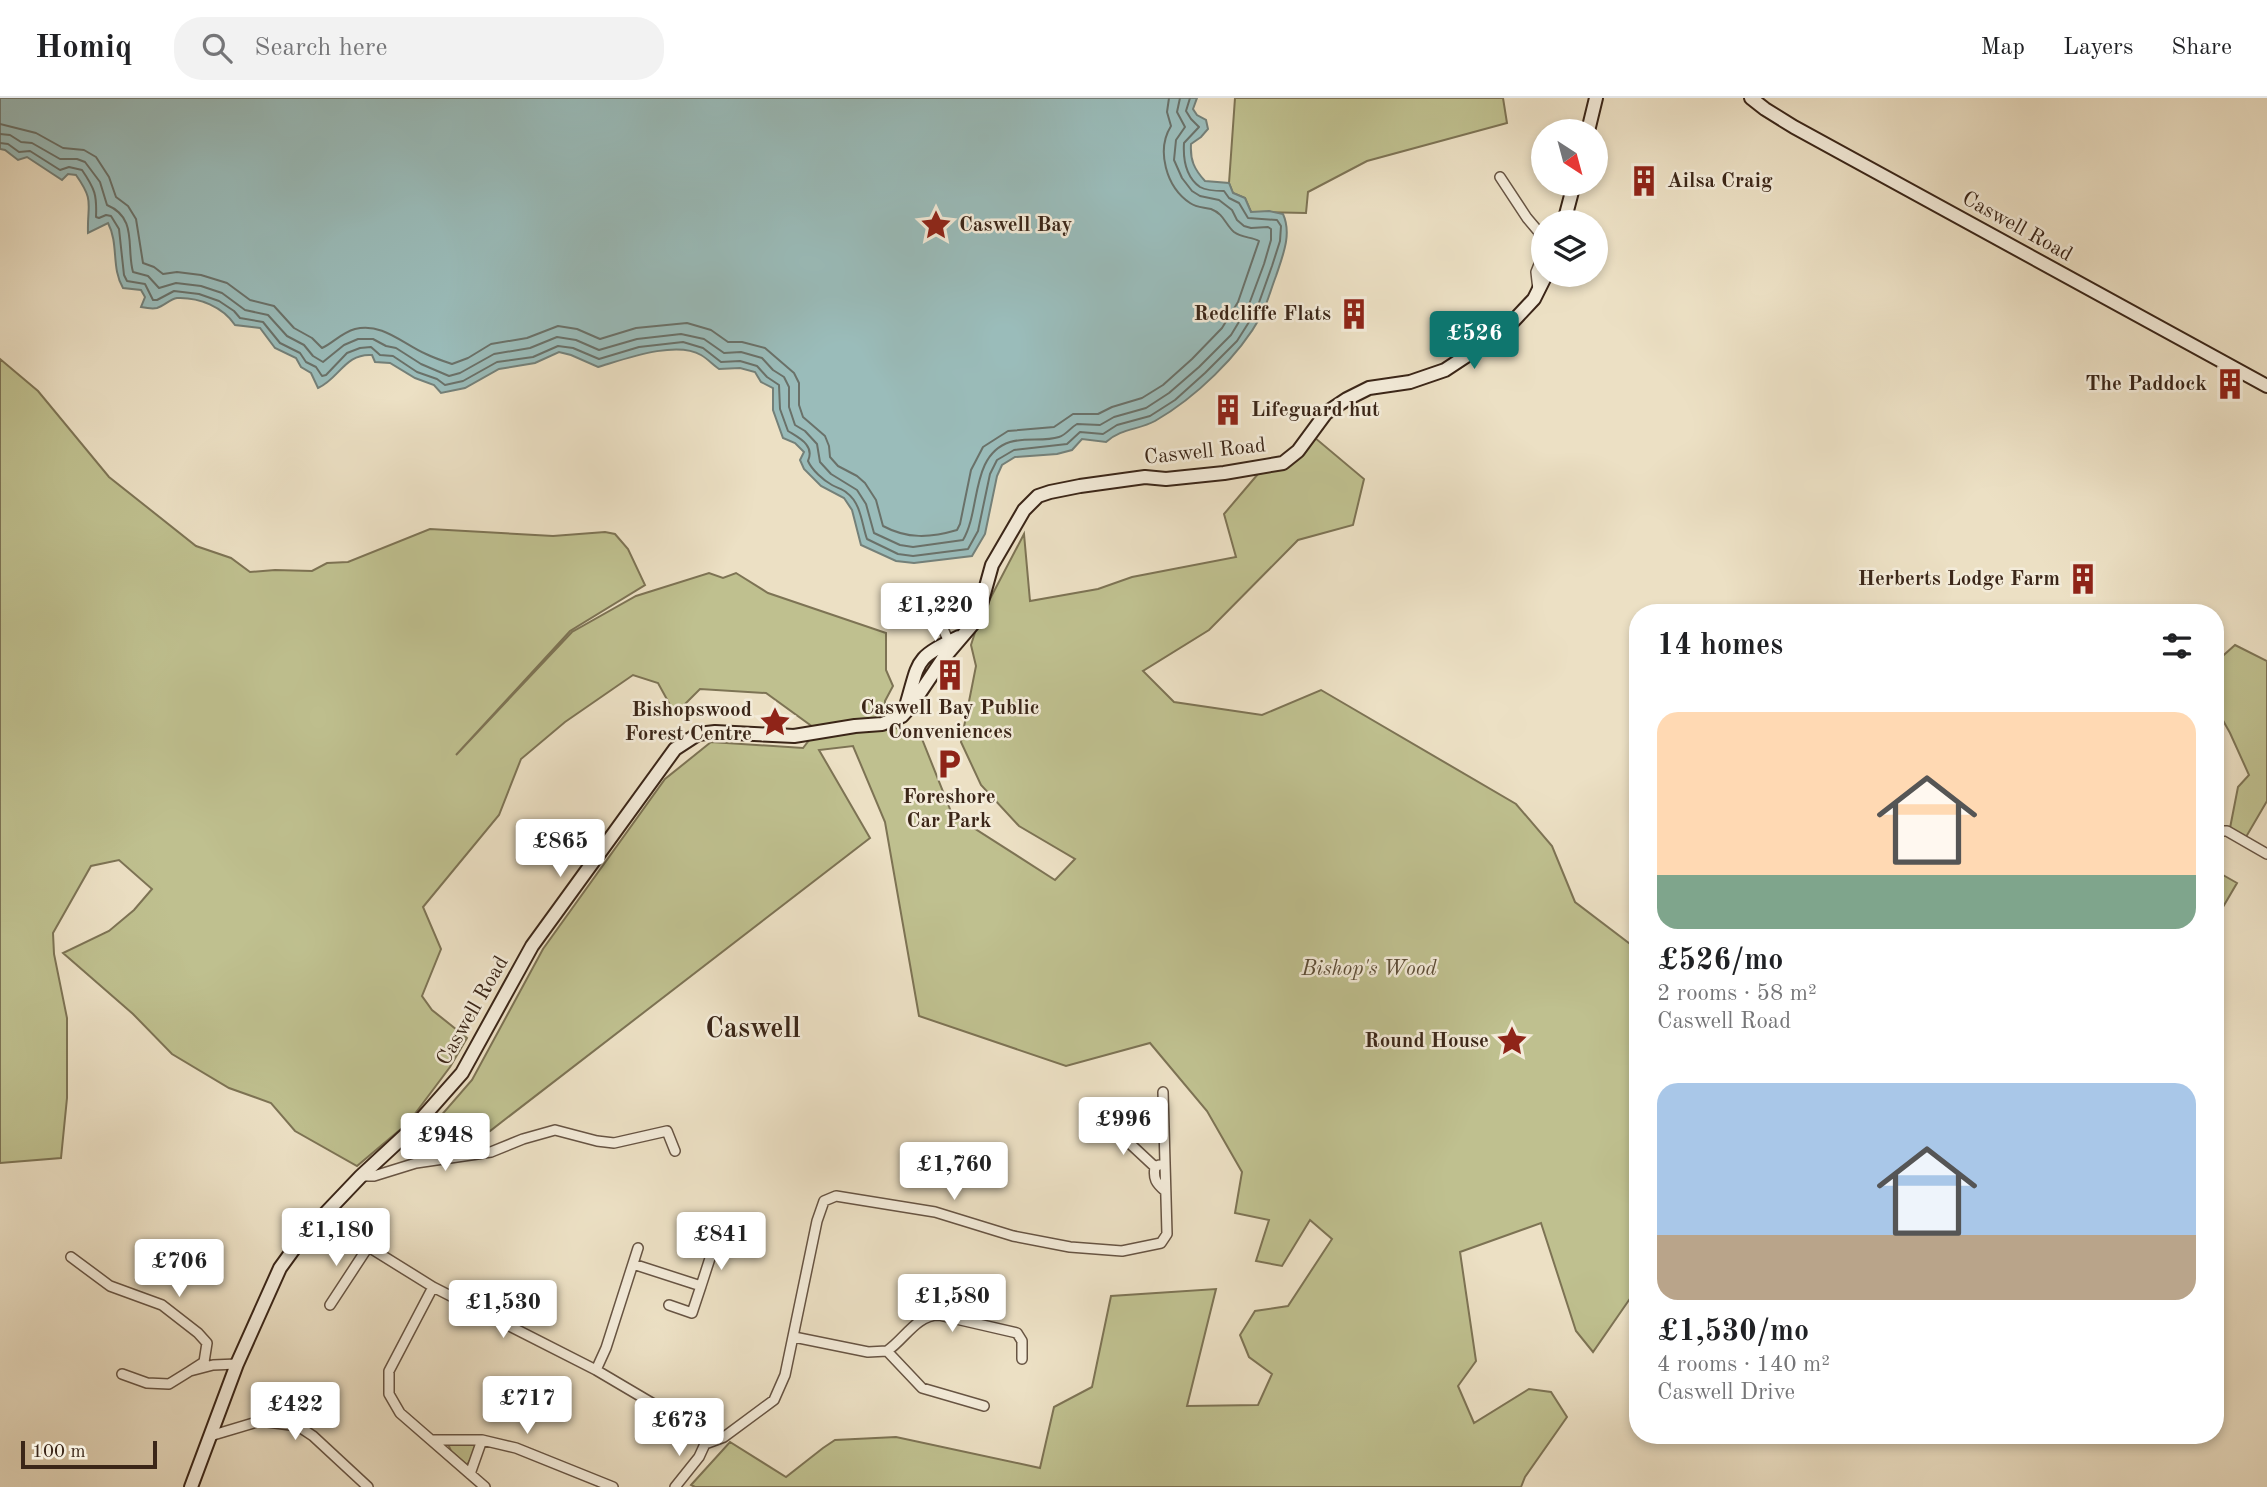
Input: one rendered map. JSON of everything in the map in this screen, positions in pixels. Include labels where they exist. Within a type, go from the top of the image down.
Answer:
[{"type":"street","points":[[1591,119],[1596,98]]},
{"type":"street","name":"Caswell Road","points":[[1751,98],[1794,127],[2267,386]]},
{"type":"street","points":[[1500,177],[1531,223]]},
{"type":"street","points":[[1538,287],[1538,291]]},
{"type":"street","name":"Caswell Road","points":[[191,1487],[237,1364],[280,1268],[302,1239],[361,1176],[416,1125],[462,1073],[532,946],[675,749],[698,734],[715,732],[794,736],[882,724],[902,716],[979,614],[992,565],[1024,510],[1038,496],[1080,486],[1145,477],[1166,479],[1283,463],[1298,451],[1316,424],[1336,406],[1369,388],[1409,382],[1445,370],[1504,331],[1534,299],[1540,287]]},
{"type":"street","points":[[934,596],[939,619],[949,642]]},
{"type":"street","points":[[902,716],[919,662],[928,653],[966,634]]},
{"type":"street","points":[[2224,831],[2267,854]]},
{"type":"street","points":[[705,1444],[724,1437],[774,1400],[785,1375],[824,1201],[836,1196],[935,1212],[1024,1238],[1070,1247],[1122,1251],[1161,1243],[1167,1234],[1163,1092]]},
{"type":"street","points":[[1111,1126],[1155,1167]]},
{"type":"street","points":[[361,1176],[373,1176],[416,1163],[491,1152],[555,1130],[614,1143],[667,1131],[675,1152]]},
{"type":"street","points":[[1165,1191],[1156,1184],[1153,1175],[1155,1167],[1166,1160]]},
{"type":"street","points":[[322,1218],[433,1287],[596,1370],[701,1432],[705,1444],[699,1457],[675,1487]]},
{"type":"street","points":[[330,1306],[368,1247]]},
{"type":"street","points":[[596,1370],[606,1348],[638,1248]]},
{"type":"street","points":[[668,1305],[697,1314],[701,1286],[713,1249]]},
{"type":"street","points":[[71,1257],[110,1286],[162,1305],[207,1343],[204,1362],[169,1384],[147,1383],[122,1374]]},
{"type":"street","points":[[633,1264],[701,1286]]},
{"type":"street","points":[[433,1287],[389,1371],[387,1383],[392,1402],[400,1413],[485,1487]]},
{"type":"street","points":[[794,1337],[868,1352],[887,1351],[920,1321],[939,1315],[1017,1333],[1022,1341],[1022,1359]]},
{"type":"street","points":[[887,1351],[922,1388],[984,1406]]},
{"type":"street","points":[[190,1371],[213,1365],[237,1364]]},
{"type":"street","points":[[210,1436],[260,1421],[298,1426],[313,1436],[368,1487]]},
{"type":"street","points":[[430,1440],[482,1440],[516,1448],[613,1487]]},
{"type":"street","points":[[470,1474],[482,1440]]},
{"type":"green space","points":[[1235,98],[1503,98],[1507,123],[1367,161],[1308,192],[1306,213],[1251,212],[1245,198],[1233,193],[1229,183]]},
{"type":"green space","name":"Bishop's Wood","points":[[0,359],[38,391],[109,477],[196,546],[231,558],[250,572],[312,571],[327,563],[348,562],[430,529],[553,536],[605,532],[615,534],[628,549],[645,585],[570,631],[456,755],[572,632],[636,596],[709,573],[723,578],[736,573],[768,593],[886,633],[886,670],[893,686],[885,701],[886,728],[918,729],[952,814],[1055,880],[1075,859],[1019,826],[981,785],[961,742],[976,666],[971,645],[979,620],[1024,534],[1030,601],[1098,589],[1132,577],[1236,557],[1224,514],[1258,474],[1283,468],[1314,437],[1364,479],[1353,525],[1298,540],[1209,630],[1143,671],[1174,702],[1262,715],[1321,690],[1516,804],[1552,846],[1575,902],[1629,943],[1629,1300],[1593,1352],[1576,1331],[1541,1223],[1460,1252],[1476,1361],[1458,1386],[1474,1423],[1529,1389],[1551,1392],[1567,1417],[1525,1477],[1521,1487],[691,1485],[730,1442],[786,1477],[835,1440],[896,1437],[1040,1468],[1054,1407],[1092,1387],[1111,1296],[1216,1289],[1187,1406],[1258,1405],[1272,1374],[1249,1357],[1240,1335],[1255,1311],[1288,1306],[1332,1239],[1310,1220],[1282,1266],[1256,1261],[1269,1220],[1235,1213],[1242,1172],[1207,1111],[1150,1043],[1066,1066],[919,1016],[885,822],[853,746],[819,750],[870,838],[490,1131],[412,1149],[472,1080],[543,949],[665,779],[711,742],[803,748],[817,730],[766,693],[700,689],[675,714],[658,683],[633,675],[565,722],[521,759],[499,815],[423,907],[441,949],[422,996],[432,1010],[467,1038],[450,1067],[408,1123],[357,1166],[295,1131],[271,1103],[229,1088],[172,1054],[133,1014],[63,953],[109,931],[134,910],[152,889],[119,860],[91,866],[53,933],[54,954],[67,1018],[67,1098],[61,1158],[0,1163]]},
{"type":"green space","points":[[2235,645],[2267,661],[2267,801],[2246,837],[2230,828],[2238,787],[2249,775],[2224,722],[2224,655]]},
{"type":"green space","points":[[2224,876],[2237,883],[2224,905]]},
{"type":"green space","points":[[448,1444],[476,1444],[478,1447],[467,1465],[451,1451]]},
{"type":"water","points":[[0,98],[1197,98],[1193,109],[1206,120],[1208,129],[1191,144],[1192,160],[1198,172],[1205,181],[1229,183],[1233,193],[1245,198],[1251,212],[1269,211],[1283,214],[1287,237],[1261,316],[1241,346],[1215,375],[1170,412],[1155,421],[1118,434],[1106,442],[1082,439],[1072,450],[1057,454],[1015,457],[1002,465],[997,476],[985,534],[972,556],[914,563],[896,561],[861,545],[852,510],[844,498],[821,486],[804,469],[800,460],[804,452],[795,443],[783,438],[773,410],[773,388],[761,382],[755,372],[740,368],[719,369],[701,355],[678,349],[650,352],[598,367],[559,352],[535,363],[499,369],[465,388],[441,393],[434,385],[415,378],[390,363],[375,362],[372,355],[363,355],[349,362],[318,388],[311,373],[301,367],[296,358],[275,348],[260,328],[235,325],[224,313],[210,304],[177,298],[157,308],[141,307],[145,297],[141,290],[123,288],[119,280],[108,223],[88,233],[88,197],[76,175],[68,174],[62,180],[27,157],[18,160],[0,149]]},
{"type":"place","name":"Ailsa Craig","points":[[1644,181]]},
{"type":"place","name":"Caswell Bay","points":[[936,225]]},
{"type":"place","name":"Redcliffe Flats","points":[[1354,314]]},
{"type":"place","name":"The Paddock","points":[[2230,384]]},
{"type":"place","name":"Lifeguard hut","points":[[1228,410]]},
{"type":"place","name":"Herberts Lodge Farm","points":[[2083,579]]},
{"type":"place","name":"Caswell Bay Public Conveniences","points":[[950,675]]},
{"type":"place","name":"Bishopswood Forest Centre","points":[[775,722]]},
{"type":"place","name":"Foreshore Car Park","points":[[949,764]]},
{"type":"place","name":"Round House","points":[[1512,1041]]},
{"type":"district","name":"Caswell","points":[[753,1030]]}]
